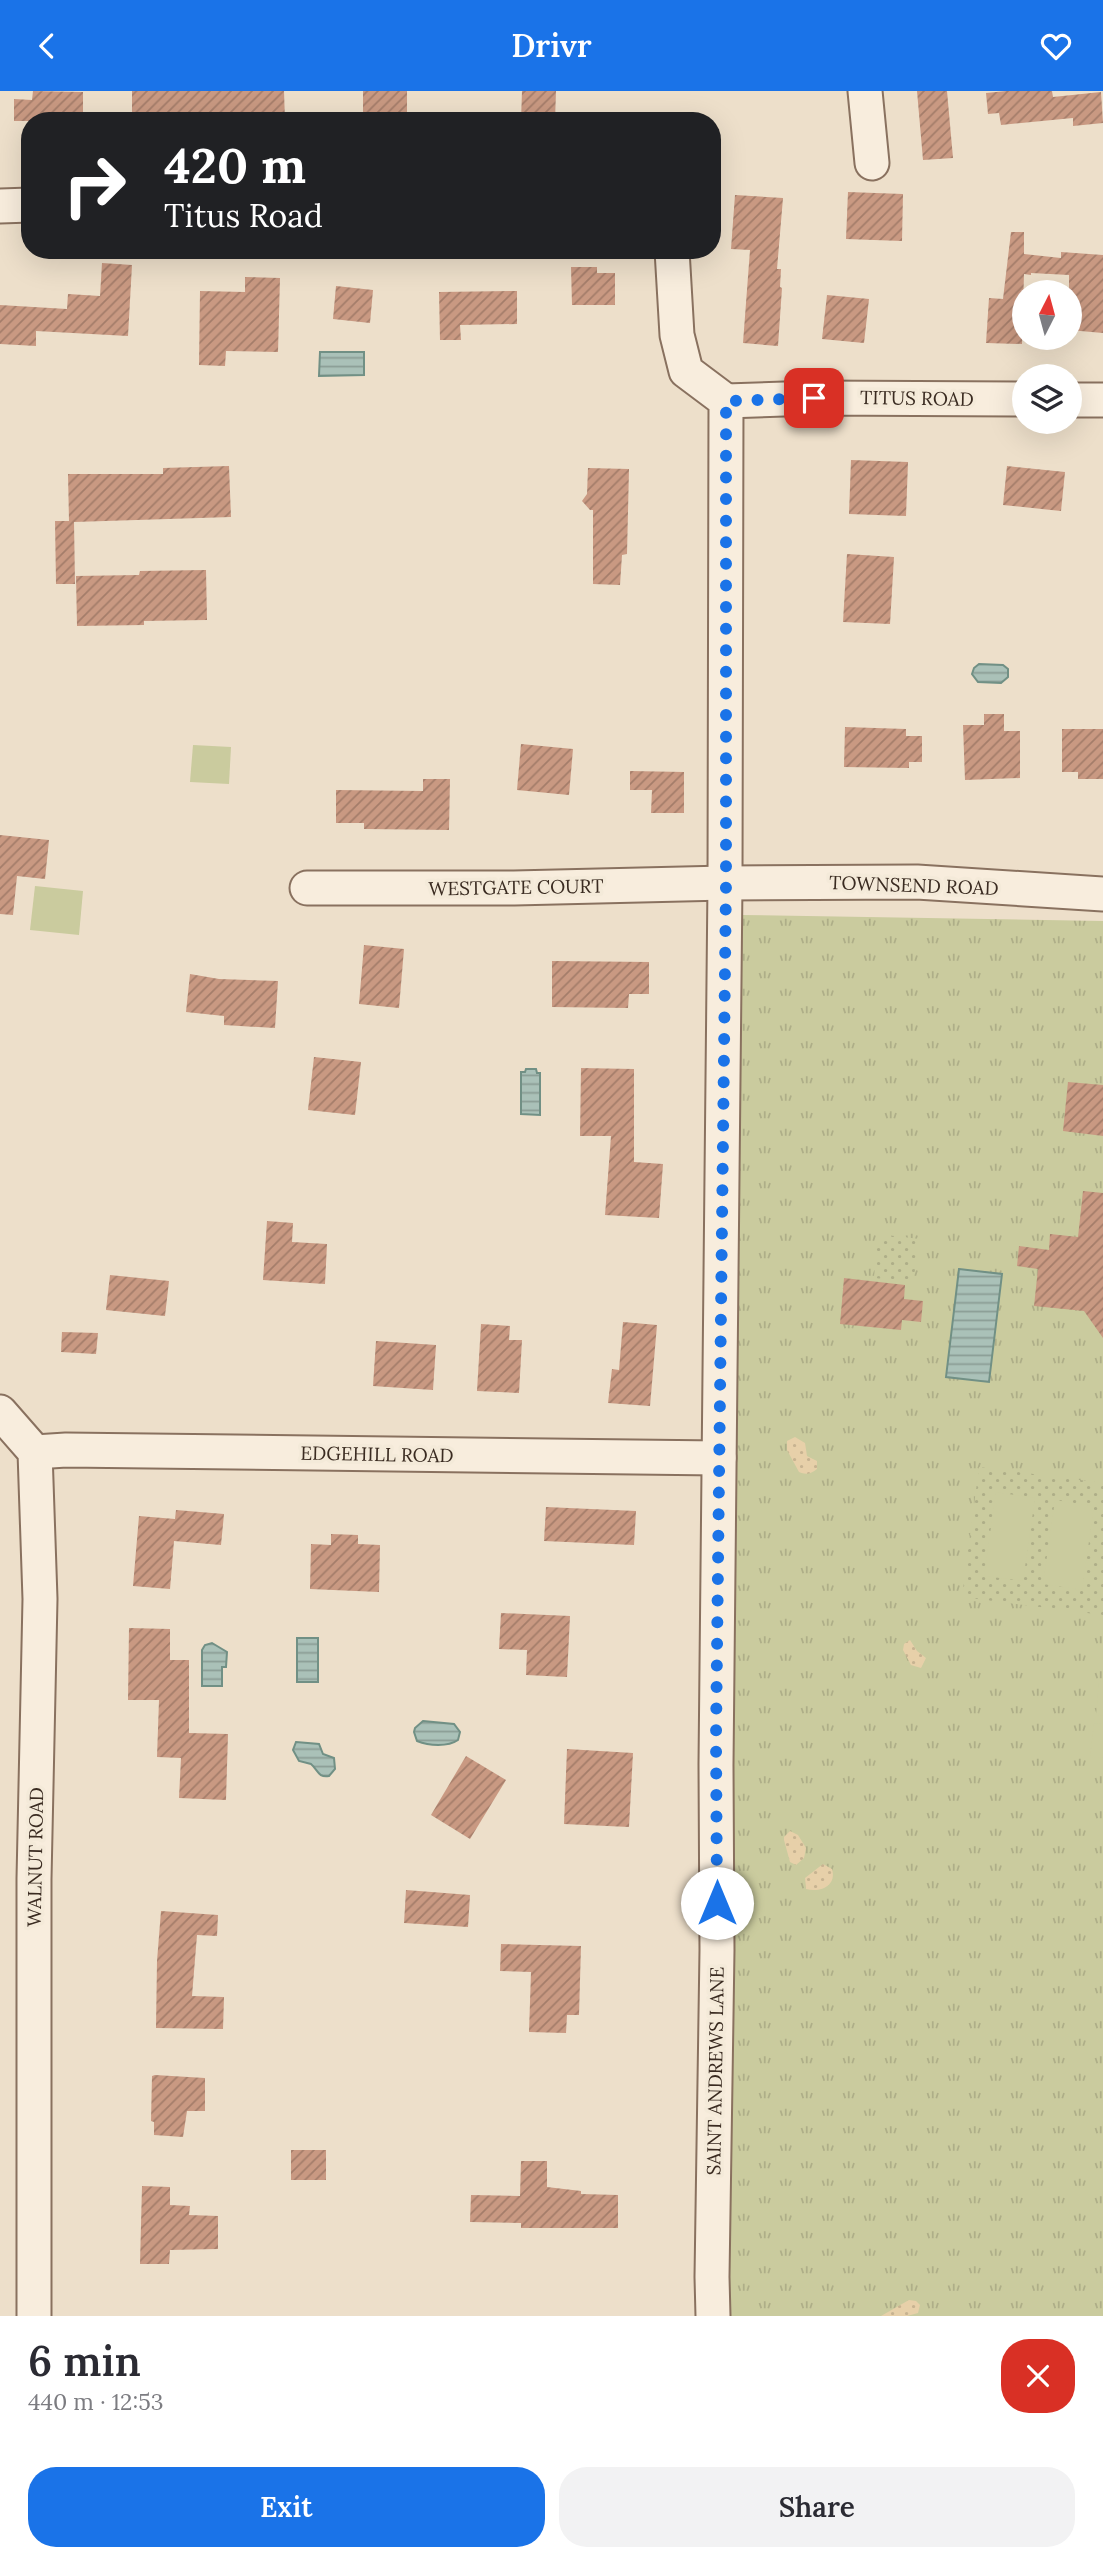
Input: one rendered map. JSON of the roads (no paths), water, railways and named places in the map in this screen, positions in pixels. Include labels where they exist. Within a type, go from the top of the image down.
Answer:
[{"type":"street","points":[[865,91],[872,163]]},
{"type":"street","points":[[0,206],[21,205]]},
{"type":"street","points":[[673,259],[677,335],[686,371],[726,401]]},
{"type":"street","name":"TITUS ROAD","points":[[726,401],[814,398],[1012,399]]},
{"type":"street","points":[[1082,400],[1103,400]]},
{"type":"street","name":"SAINT ANDREWS LANE","points":[[713,2316],[726,883],[726,401]]},
{"type":"street","name":"TOWNSEND ROAD","points":[[726,883],[917,882],[1103,894]]},
{"type":"street","name":"WESTGATE COURT","points":[[307,888],[514,888],[726,883]]},
{"type":"street","points":[[0,1412],[36,1452]]},
{"type":"street","name":"EDGEHILL ROAD","points":[[36,1452],[66,1450],[719,1458]]},
{"type":"street","name":"WALNUT ROAD","points":[[34,2316],[34,1879],[40,1599],[36,1452]]}]
